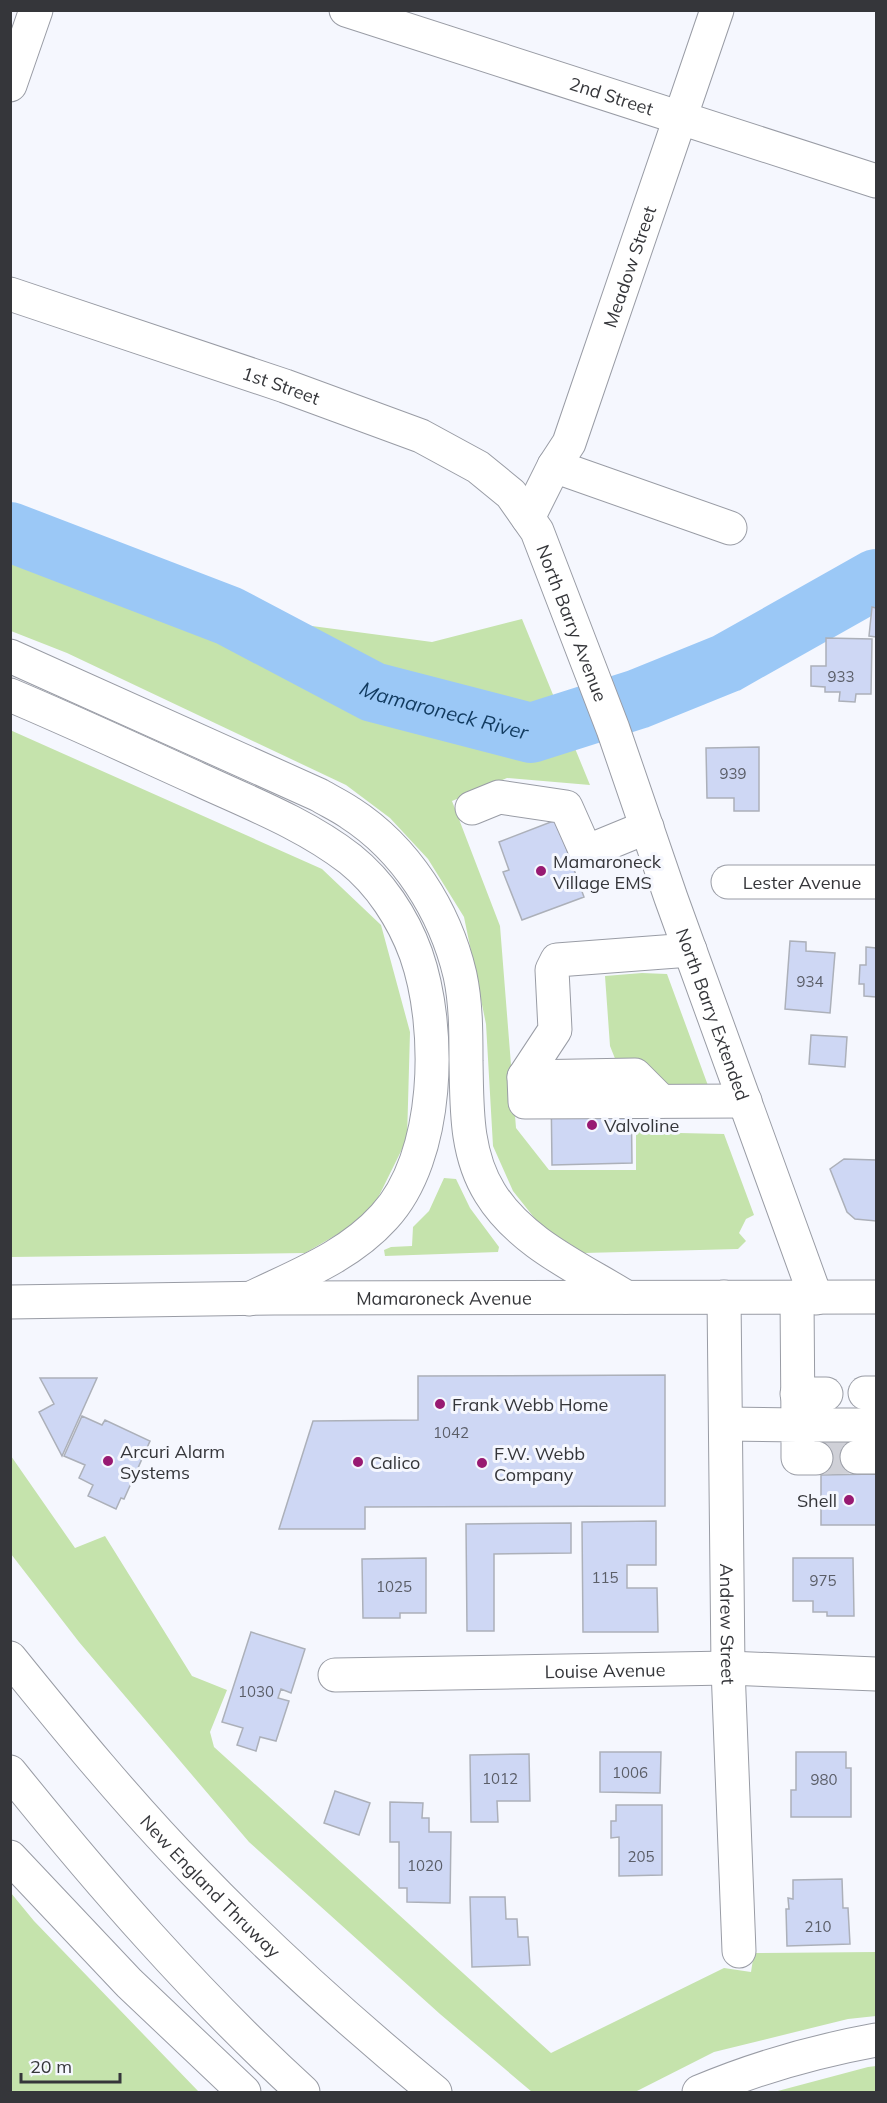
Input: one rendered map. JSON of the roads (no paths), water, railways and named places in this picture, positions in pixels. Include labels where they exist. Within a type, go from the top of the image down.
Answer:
[{"type":"main road","points":[[10,85],[36,10]]},
{"type":"main road","name":"2nd Street","points":[[346,10],[876,181]]},
{"type":"main road","name":"Meadow Street","points":[[528,518],[568,443],[717,10]]},
{"type":"main road","name":"1st Street","points":[[10,294],[285,386],[421,436],[478,467],[511,494],[528,518]]},
{"type":"main road","points":[[554,466],[730,528]]},
{"type":"main road","name":"North Barry Avenue","points":[[528,518],[537,531],[618,742]]},
{"type":"main road","points":[[10,656],[319,795],[351,813],[377,833],[400,856],[420,883],[437,912],[452,945],[460,976],[465,1009],[469,1130],[474,1159],[482,1178],[502,1210],[531,1238],[626,1297]]},
{"type":"main road","points":[[10,695],[272,812],[329,844],[365,873],[389,902],[404,927],[416,955],[424,982],[428,1012],[431,1076],[424,1139],[416,1168],[402,1194],[384,1218],[357,1242],[334,1257],[249,1299]]},
{"type":"main road","name":"North Barry Extended","points":[[618,742],[748,1109],[806,1298],[807,1404],[798,1458],[816,1458]]},
{"type":"main road","points":[[472,808],[499,797],[566,807],[578,855],[647,827]]},
{"type":"main road","name":"Lester Avenue","points":[[728,882],[876,882]]},
{"type":"main road","points":[[690,950],[557,960],[552,970],[555,1030],[524,1090],[525,1123],[748,1109]]},
{"type":"main road","points":[[524,1090],[635,1075],[661,1101],[748,1109]]},
{"type":"main road","name":"Andrew Street","points":[[724,1297],[729,1668],[739,1951]]},
{"type":"main road","name":"Mamaroneck Avenue","points":[[10,1302],[876,1297]]},
{"type":"main road","points":[[726,1424],[807,1404],[876,1425]]},
{"type":"main road","name":"New England Thruway","points":[[10,1658],[111,1781],[193,1870],[322,1995],[435,2092]]},
{"type":"main road","name":"Louise Avenue","points":[[335,1675],[729,1668],[876,1674]]},
{"type":"main road","points":[[10,1772],[89,1869],[166,1956],[209,2002],[303,2092]]},
{"type":"main road","points":[[10,1857],[129,1983],[244,2092]]},
{"type":"main road","points":[[699,2092],[778,2063],[816,2052],[876,2040]]},
{"type":"waterway","name":"Mamaroneck River","points":[[10,532],[229,616],[373,692],[531,733],[638,699],[727,663],[876,579]]},
{"type":"tunnel","points":[[816,1458],[857,1457]]},
{"type":"place","name":"Mamaroneck Village EMS","points":[[541,871]]},
{"type":"place","name":"Valvoline","points":[[592,1125]]},
{"type":"place","name":"Frank Webb Home","points":[[440,1404]]},
{"type":"place","name":"Arcuri Alarm Systems","points":[[108,1461]]},
{"type":"place","name":"Calico","points":[[358,1462]]},
{"type":"place","name":"F.W. Webb Company","points":[[482,1463]]},
{"type":"place","name":"Shell","points":[[849,1500]]}]
